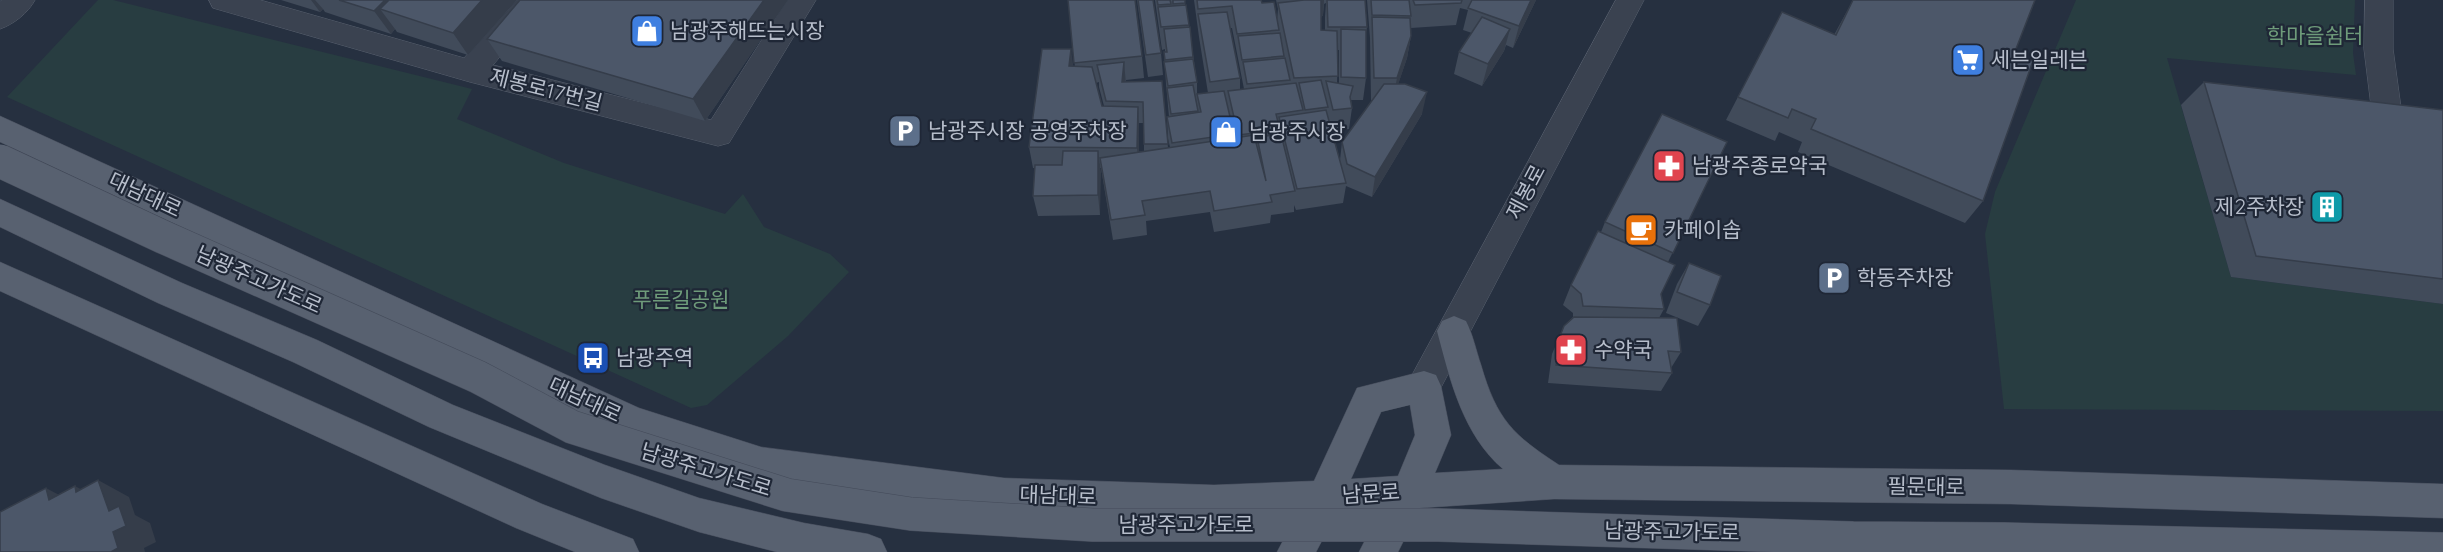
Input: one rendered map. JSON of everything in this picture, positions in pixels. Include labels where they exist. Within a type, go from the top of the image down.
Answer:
[{"type":"main road","name":"대남대로","points":[[0,128],[631,421],[761,464],[1004,495],[1214,502],[1325,498]]},
{"type":"main road","name":"남광주고가도로","points":[[0,161],[163,237],[478,377],[572,427],[787,495],[910,514],[1093,525],[1438,525],[1853,538],[2004,539],[2443,549]]},
{"type":"main road","name":"남광주고가도로","points":[[0,212],[170,293],[305,351],[441,416],[601,481],[699,515],[804,541],[868,552]]},
{"type":"main road","points":[[0,276],[529,516],[620,552]]},
{"type":"main road","points":[[1454,331],[1470,387],[1491,431],[1513,455],[1554,482]]},
{"type":"main road","points":[[1325,498],[1369,399],[1424,386],[1432,435],[1410,490]]},
{"type":"main road","name":"필문대로","points":[[1410,490],[1554,482],[2011,487],[2443,501]]},
{"type":"main road","name":"남문로","points":[[1296,552],[1325,498],[1410,490]]},
{"type":"main road","name":"남문로","points":[[1378,552],[1410,490]]},
{"type":"street","points":[[0,18],[21,0]]},
{"type":"street","name":"제봉로17번길","points":[[223,0],[470,71],[718,134],[802,0]]},
{"type":"street","points":[[470,71],[534,0]]},
{"type":"street","name":"제봉로","points":[[1424,386],[1514,213],[1630,0]]},
{"type":"street","points":[[2379,0],[2376,34],[2378,66],[2389,130]]},
{"type":"green space","name":"푸른길공원","points":[[98,0],[113,0],[472,89],[457,119],[564,163],[725,214],[743,194],[764,227],[830,254],[849,272],[788,336],[707,405],[691,408],[7,97]]},
{"type":"green space","name":"학마을쉼터","points":[[2076,0],[2355,0],[2353,53],[2356,75],[2167,58],[2231,277],[2443,304],[2443,411],[2004,409],[1985,234],[1995,192]]},
{"type":"building","points":[[339,0],[385,0],[374,11]]},
{"type":"building","points":[[389,0],[482,0],[453,33],[380,9]]},
{"type":"building","name":"남광주해뜨는시장","points":[[520,0],[764,0],[693,99],[487,39]]},
{"type":"building","points":[[1068,0],[1135,0],[1142,56],[1074,63]]},
{"type":"building","points":[[1138,0],[1153,0],[1161,53],[1146,55]]},
{"type":"building","points":[[1157,0],[1170,0],[1171,4],[1158,5]]},
{"type":"building","points":[[1173,0],[1185,0],[1185,3],[1173,4]]},
{"type":"building","points":[[1197,0],[1274,2],[1279,30],[1237,34],[1232,6],[1198,9]]},
{"type":"building","points":[[1321,0],[1321,30],[1337,31],[1338,76],[1294,78],[1278,3]]},
{"type":"building","points":[[1327,0],[1365,0],[1367,27],[1328,27]]},
{"type":"building","points":[[1371,0],[1409,0],[1411,16],[1372,15]]},
{"type":"building","points":[[1413,0],[1462,0],[1461,3],[1415,5]]},
{"type":"building","points":[[1472,0],[1531,0],[1519,26],[1468,8]]},
{"type":"building","points":[[1853,0],[2035,0],[2014,54],[2033,61],[1983,201],[1811,129],[1816,119],[1792,109],[1788,118],[1738,97],[1782,12],[1836,35]]},
{"type":"building","points":[[1186,5],[1189,25],[1161,27],[1158,7]]},
{"type":"building","points":[[1227,12],[1240,78],[1210,82],[1198,14]]},
{"type":"building","points":[[1372,17],[1410,18],[1411,36],[1397,78],[1374,78]]},
{"type":"building","points":[[1482,17],[1510,29],[1488,64],[1459,52]]},
{"type":"building","points":[[1190,27],[1193,57],[1165,60],[1164,52],[1167,52],[1164,29]]},
{"type":"building","points":[[1341,29],[1366,30],[1366,78],[1341,77]]},
{"type":"building","points":[[1280,33],[1284,56],[1242,60],[1238,36]]},
{"type":"building","points":[[1042,49],[1071,49],[1069,66],[1092,67],[1102,106],[1138,107],[1137,148],[1029,147]]},
{"type":"building","points":[[1285,58],[1290,80],[1247,84],[1243,62]]},
{"type":"building","points":[[1193,59],[1197,82],[1168,86],[1164,62]]},
{"type":"building","points":[[1124,62],[1122,82],[1162,81],[1168,144],[1144,144],[1143,102],[1106,101],[1097,65]]},
{"type":"building","points":[[1321,80],[1328,107],[1305,110],[1299,83]]},
{"type":"building","points":[[1326,81],[1353,86],[1350,97],[1352,108],[1333,110]]},
{"type":"building","name":"제2주차장","points":[[2204,82],[2443,110],[2443,279],[2256,256]]},
{"type":"building","points":[[1296,83],[1303,110],[1276,114],[1280,130],[1238,135],[1228,91]]},
{"type":"building","points":[[1384,84],[1405,84],[1427,92],[1375,177],[1347,164],[1342,142]]},
{"type":"building","points":[[1193,85],[1198,111],[1171,114],[1167,88]]},
{"type":"building","points":[[1224,91],[1234,134],[1172,143],[1167,117],[1201,112],[1197,94]]},
{"type":"building","points":[[1326,110],[1346,183],[1297,189],[1279,117]]},
{"type":"building","points":[[1662,114],[1727,142],[1673,253],[1605,222]]},
{"type":"building","points":[[1281,134],[1295,191],[1270,195],[1272,202],[1214,211],[1210,191],[1142,201],[1145,215],[1111,220],[1100,158],[1254,135],[1266,181],[1257,137]]},
{"type":"building","points":[[1063,151],[1098,151],[1098,195],[1033,196],[1035,165],[1062,165]]},
{"type":"building","points":[[1598,231],[1675,265],[1661,294],[1664,309],[1583,306],[1581,294],[1571,285]]},
{"type":"building","points":[[1689,263],[1721,276],[1710,305],[1677,292]]},
{"type":"building","points":[[1574,317],[1677,318],[1681,352],[1668,351],[1672,373],[1556,365],[1560,336],[1564,326]]},
{"type":"building","points":[[98,480],[109,511],[119,506],[126,526],[113,532],[118,548],[111,552],[0,552],[0,512],[46,488],[49,500],[75,486],[76,492]]},
{"type":"place","name":"남광주해뜨는시장","points":[[647,31]]},
{"type":"place","name":"세븐일레븐","points":[[1968,60]]},
{"type":"place","name":"남광주시장 공영주차장","points":[[905,131]]},
{"type":"place","name":"남광주시장","points":[[1226,132]]},
{"type":"place","name":"남광주종로약국","points":[[1669,166]]},
{"type":"place","name":"제2주차장","points":[[2327,207]]},
{"type":"place","name":"카페이솝","points":[[1641,230]]},
{"type":"place","name":"학동주차장","points":[[1834,278]]},
{"type":"place","name":"수약국","points":[[1571,350]]},
{"type":"place","name":"남광주역","points":[[593,358]]}]
